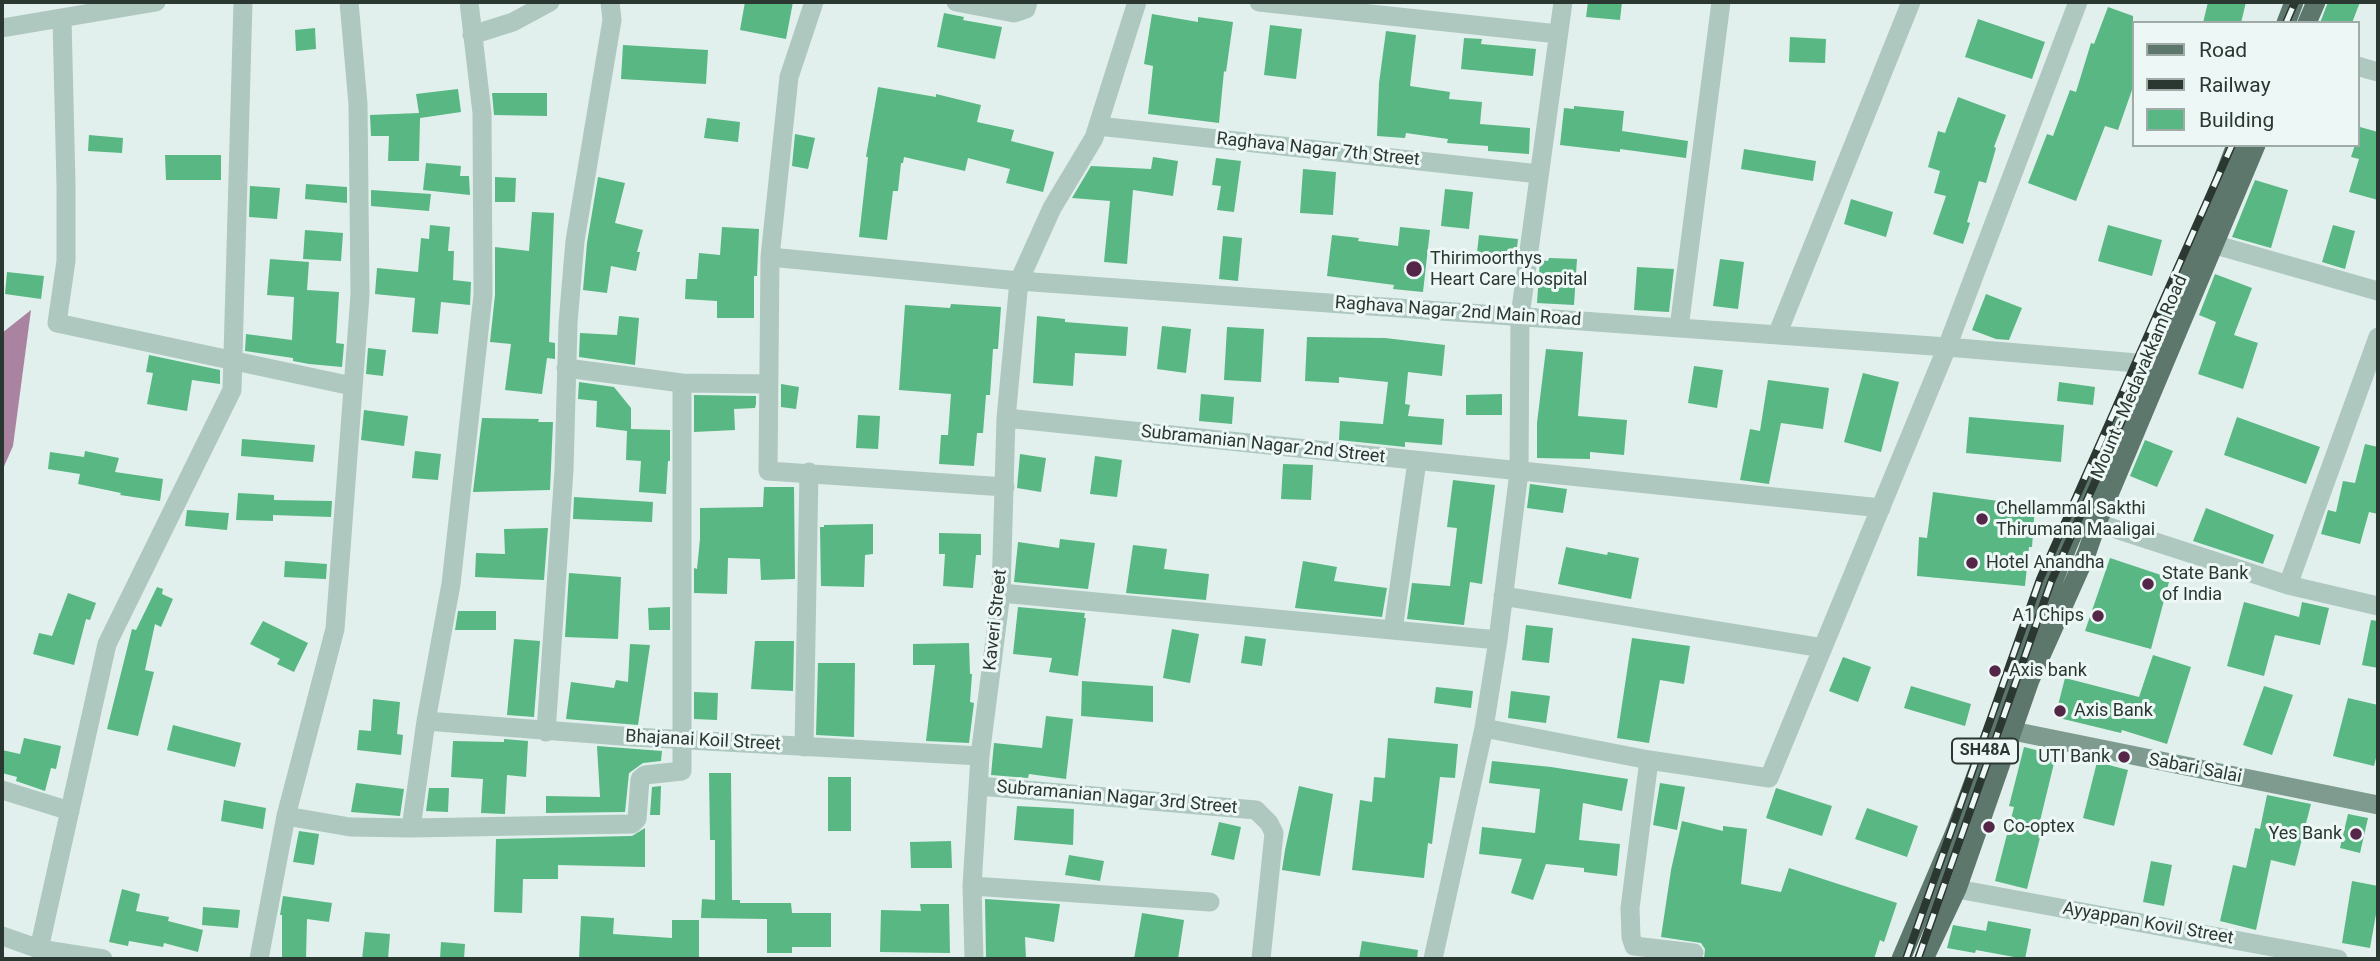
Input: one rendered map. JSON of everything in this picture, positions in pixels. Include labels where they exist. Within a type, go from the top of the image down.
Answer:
[{"type":"main road","points":[[2287,21],[2294,2]]},
{"type":"main road","points":[[2307,21],[2316,2]]},
{"type":"main road","name":"Mount - Medavakkam Road","points":[[1902,959],[1955,832],[2003,729],[2030,681],[2087,555],[2235,147]]},
{"type":"main road","name":"Mount - Medavakkam Road","points":[[1924,959],[1957,889],[2003,729],[2069,543],[2216,245],[2255,147]]},
{"type":"main road","name":"Sabari Salai","points":[[2003,729],[2378,805]]},
{"type":"street","points":[[2,28],[156,2]]},
{"type":"street","points":[[39,949],[107,644],[232,390],[243,2]]},
{"type":"street","points":[[258,959],[286,816],[335,629],[360,295],[358,104],[349,2]]},
{"type":"street","points":[[411,828],[426,721],[451,584],[483,295],[482,113],[469,2]]},
{"type":"street","points":[[472,35],[513,22],[550,2]]},
{"type":"street","points":[[546,732],[564,470],[566,368],[575,241],[612,20],[610,2]]},
{"type":"street","points":[[814,2],[789,78],[770,257],[768,471],[1004,487]]},
{"type":"street","points":[[956,2],[1014,13],[1026,9],[1028,2]]},
{"type":"street","name":"Kaveri Street","points":[[974,959],[972,886],[980,756],[1001,593],[1006,418],[1019,281],[1052,208],[1094,138],[1137,2]]},
{"type":"street","points":[[1259,2],[1558,34]]},
{"type":"street","points":[[1433,959],[1484,728],[1498,640],[1519,472],[1520,316],[1563,2]]},
{"type":"street","points":[[1679,328],[1721,2]]},
{"type":"street","points":[[1777,335],[1911,2]]},
{"type":"street","points":[[1484,728],[1649,760],[1769,778],[1947,347],[2078,2]]},
{"type":"street","points":[[62,19],[66,261],[57,323],[352,386]]},
{"type":"street","points":[[2359,67],[2378,72]]},
{"type":"street","name":"Raghava Nagar 7th Street","points":[[1098,126],[1539,174]]},
{"type":"street","points":[[2216,245],[2378,291]]},
{"type":"street","name":"Raghava Nagar 2nd Main Road","points":[[770,257],[1019,281],[2155,364]]},
{"type":"street","points":[[2288,585],[2378,337]]},
{"type":"street","points":[[566,368],[682,383],[768,384]]},
{"type":"street","points":[[286,816],[350,827],[632,824],[637,819],[640,779],[645,775],[682,771],[682,383]]},
{"type":"street","name":"Subramanian Nagar 2nd Street","points":[[1006,418],[1881,508]]},
{"type":"street","points":[[1393,630],[1417,461]]},
{"type":"street","points":[[804,747],[809,472]]},
{"type":"street","points":[[2097,523],[2288,585],[2378,606]]},
{"type":"street","points":[[1001,593],[1498,640]]},
{"type":"street","points":[[1503,596],[1823,648]]},
{"type":"street","name":"Bhajanai Koil Street","points":[[426,721],[546,732],[980,756]]},
{"type":"street","points":[[1649,760],[1630,908],[1631,937],[1634,946],[1694,953]]},
{"type":"street","name":"Subramanian Nagar 3rd Street","points":[[979,786],[1256,810],[1269,823],[1274,833],[1261,959]]},
{"type":"street","points":[[2,790],[69,811]]},
{"type":"street","points":[[972,886],[1210,902]]},
{"type":"street","name":"Ayyappan Kovil Street","points":[[1957,889],[2338,959]]},
{"type":"street","points":[[2,936],[39,949],[103,959]]},
{"type":"shaded area","points":[[31,310],[13,446],[2,471],[2,333]]},
{"type":"building","points":[[745,2],[793,2],[786,39],[740,30]]},
{"type":"building","points":[[1588,2],[1622,2],[1620,20],[1586,17]]},
{"type":"building","points":[[2208,2],[2246,2],[2241,21],[2203,21]]},
{"type":"building","points":[[2328,2],[2360,2],[2353,21],[2321,21]]},
{"type":"building","points":[[2108,7],[2133,16],[2132,90],[2118,130],[2105,126],[2076,201],[2028,183],[2047,134],[2053,136],[2070,90],[2076,92],[2091,43],[2094,44]]},
{"type":"building","points":[[944,13],[964,17],[963,20],[1002,27],[995,59],[937,47]]},
{"type":"building","points":[[1152,14],[1198,22],[1198,17],[1233,22],[1226,72],[1224,71],[1219,123],[1148,114],[1153,66],[1144,64]]},
{"type":"building","points":[[1978,19],[2045,42],[2032,79],[1965,57]]},
{"type":"building","points":[[1270,25],[1302,29],[1296,79],[1264,75]]},
{"type":"building","points":[[315,28],[316,49],[296,51],[295,30]]},
{"type":"building","points":[[1386,31],[1416,35],[1410,86],[1450,92],[1449,99],[1482,102],[1480,124],[1530,128],[1529,154],[1488,151],[1488,146],[1447,143],[1448,139],[1406,133],[1405,138],[1377,136],[1379,83]]},
{"type":"building","points":[[1790,37],[1826,39],[1825,63],[1789,62]]},
{"type":"building","points":[[1464,38],[1482,39],[1481,44],[1536,49],[1533,76],[1461,69]]},
{"type":"building","points":[[623,45],[708,50],[706,84],[621,79]]},
{"type":"building","points":[[878,87],[936,97],[936,94],[981,105],[977,122],[1014,130],[1011,141],[1054,152],[1043,192],[1006,183],[1010,169],[968,158],[965,171],[904,157],[898,191],[893,191],[887,240],[859,237],[866,157]]},
{"type":"building","points":[[458,89],[461,112],[420,118],[419,161],[388,161],[389,136],[371,136],[370,115],[419,113],[416,94]]},
{"type":"building","points":[[492,93],[547,93],[547,116],[494,115]]},
{"type":"building","points":[[1958,97],[2006,115],[1994,147],[1996,148],[1986,183],[1979,181],[1963,244],[1933,234],[1946,196],[1934,193],[1940,171],[1928,167],[1938,131],[1945,133]]},
{"type":"building","points":[[1574,106],[1624,111],[1622,131],[1688,141],[1686,158],[1620,149],[1620,152],[1560,145],[1564,108],[1574,109]]},
{"type":"building","points":[[707,118],[740,122],[738,142],[704,138]]},
{"type":"building","points":[[2360,127],[2378,132],[2378,200],[2349,192],[2359,159],[2351,157],[2354,147],[2359,147]]},
{"type":"building","points":[[795,134],[815,138],[808,169],[792,166]]},
{"type":"building","points":[[89,135],[123,138],[122,153],[88,151]]},
{"type":"building","points":[[1744,149],[1816,161],[1813,181],[1741,169]]},
{"type":"building","points":[[165,155],[221,155],[221,180],[166,180]]},
{"type":"building","points":[[1153,157],[1178,161],[1173,196],[1133,190],[1127,264],[1104,262],[1110,201],[1072,198],[1091,166],[1151,169]]},
{"type":"building","points":[[1216,158],[1241,161],[1234,212],[1217,210],[1221,186],[1212,185]]},
{"type":"building","points":[[426,163],[461,166],[460,176],[469,176],[470,195],[423,190]]},
{"type":"building","points":[[1303,169],[1336,172],[1333,215],[1300,213]]},
{"type":"building","points":[[495,177],[516,178],[515,202],[495,202]]},
{"type":"building","points":[[598,177],[625,183],[615,223],[643,230],[637,252],[640,252],[636,271],[611,266],[607,293],[583,290],[587,243]]},
{"type":"building","points":[[2255,180],[2288,190],[2271,248],[2232,237]]},
{"type":"building","points":[[306,184],[347,187],[347,203],[305,199]]},
{"type":"building","points":[[250,186],[280,188],[277,219],[249,217]]},
{"type":"building","points":[[1445,189],[1473,192],[1469,229],[1441,226]]},
{"type":"building","points":[[371,190],[431,194],[429,211],[371,206]]},
{"type":"building","points":[[1851,199],[1893,212],[1886,237],[1844,224]]},
{"type":"building","points":[[532,212],[554,213],[549,342],[555,343],[555,359],[547,358],[542,394],[505,390],[511,344],[490,342],[495,295],[495,247],[529,251]]},
{"type":"building","points":[[430,225],[450,227],[448,251],[454,251],[453,280],[471,282],[470,305],[441,302],[438,334],[412,332],[415,298],[375,294],[377,268],[418,272],[421,238],[429,239]]},
{"type":"building","points":[[2108,225],[2162,240],[2152,276],[2098,261]]},
{"type":"building","points":[[2333,225],[2355,231],[2345,269],[2322,262]]},
{"type":"building","points":[[722,227],[759,229],[757,276],[754,276],[754,318],[717,318],[717,301],[685,299],[686,279],[697,279],[699,253],[720,255]]},
{"type":"building","points":[[1400,227],[1430,230],[1423,292],[1393,289],[1394,285],[1327,276],[1332,235],[1398,246]]},
{"type":"building","points":[[305,230],[343,233],[341,261],[303,259]]},
{"type":"building","points":[[1479,235],[1518,239],[1515,265],[1476,261]]},
{"type":"building","points":[[1223,236],[1242,238],[1238,281],[1219,279]]},
{"type":"building","points":[[1549,258],[1577,259],[1574,305],[1537,303],[1540,260],[1548,261]]},
{"type":"building","points":[[270,259],[309,262],[307,290],[339,292],[336,343],[344,344],[342,367],[309,364],[293,361],[293,358],[245,351],[246,334],[292,340],[294,297],[267,295]]},
{"type":"building","points":[[1720,259],[1744,262],[1738,309],[1713,306]]},
{"type":"building","points":[[1637,267],[1674,269],[1669,312],[1634,310]]},
{"type":"building","points":[[7,272],[44,276],[41,299],[5,294]]},
{"type":"building","points":[[2215,274],[2252,288],[2234,335],[2258,343],[2243,389],[2198,374],[2216,322],[2199,315]]},
{"type":"building","points":[[1986,294],[2022,308],[2009,340],[1996,339],[1972,330]]},
{"type":"building","points":[[951,304],[1001,307],[998,349],[993,349],[990,395],[986,395],[983,433],[977,433],[974,466],[939,464],[941,435],[948,435],[951,394],[899,390],[905,305],[950,308]]},
{"type":"building","points":[[619,316],[639,318],[635,365],[579,357],[580,333],[617,335]]},
{"type":"building","points":[[1037,316],[1065,319],[1065,322],[1128,327],[1126,356],[1075,353],[1073,386],[1033,383]]},
{"type":"building","points":[[1162,326],[1191,329],[1186,373],[1157,369]]},
{"type":"building","points":[[1227,327],[1264,329],[1261,382],[1224,380]]},
{"type":"building","points":[[1307,337],[1385,338],[1445,345],[1442,376],[1408,372],[1405,404],[1410,405],[1408,416],[1444,419],[1442,445],[1405,442],[1405,447],[1339,440],[1340,421],[1383,424],[1388,382],[1339,377],[1339,383],[1305,381]]},
{"type":"building","points":[[368,348],[386,350],[383,376],[366,374]]},
{"type":"building","points":[[1546,349],[1583,352],[1578,416],[1627,420],[1624,455],[1590,452],[1590,459],[1537,458],[1537,423]]},
{"type":"building","points":[[149,355],[220,370],[220,384],[192,380],[187,411],[147,404],[153,373],[146,372]]},
{"type":"building","points":[[1694,366],[1723,370],[1717,408],[1688,403]]},
{"type":"building","points":[[1863,373],[1899,382],[1881,452],[1844,442]]},
{"type":"building","points":[[1768,380],[1829,388],[1823,429],[1781,423],[1769,484],[1740,480],[1750,429],[1760,431]]},
{"type":"building","points":[[579,382],[614,387],[631,408],[631,429],[670,430],[666,494],[639,492],[641,461],[626,460],[627,431],[596,427],[597,401],[578,399]]},
{"type":"building","points":[[2059,382],[2095,387],[2093,405],[2057,401]]},
{"type":"building","points":[[781,384],[799,387],[796,409],[781,407]]},
{"type":"building","points":[[1201,394],[1234,397],[1232,424],[1199,421]]},
{"type":"building","points":[[1502,394],[1502,415],[1466,415],[1466,395]]},
{"type":"building","points":[[694,395],[756,396],[756,404],[755,408],[734,409],[735,430],[694,432]]},
{"type":"building","points":[[364,410],[408,416],[404,446],[361,440]]},
{"type":"building","points":[[858,415],[880,416],[878,449],[856,448]]},
{"type":"building","points":[[1969,417],[2064,425],[2061,462],[1966,453]]},
{"type":"building","points":[[2237,417],[2320,447],[2306,484],[2224,455]]},
{"type":"building","points":[[482,418],[539,419],[538,422],[553,422],[550,490],[473,492]]},
{"type":"building","points":[[242,439],[315,445],[313,462],[241,456]]},
{"type":"building","points":[[2145,440],[2173,451],[2157,487],[2130,476]]},
{"type":"building","points":[[2365,444],[2378,447],[2378,514],[2369,512],[2360,544],[2321,534],[2328,510],[2336,512],[2343,481],[2355,483]]},
{"type":"building","points":[[85,451],[119,458],[115,472],[163,479],[160,501],[120,495],[121,493],[78,484],[80,474],[48,469],[50,452],[84,457]]},
{"type":"building","points":[[415,451],[441,454],[438,480],[412,478]]},
{"type":"building","points":[[1020,454],[1046,458],[1041,492],[1017,488]]},
{"type":"building","points":[[1095,456],[1122,460],[1117,497],[1090,494]]},
{"type":"building","points":[[1283,464],[1313,465],[1311,500],[1281,499]]},
{"type":"building","points":[[1453,480],[1495,485],[1482,584],[1470,582],[1464,625],[1407,619],[1412,583],[1450,586],[1457,528],[1447,527]]},
{"type":"building","points":[[1530,484],[1567,489],[1563,513],[1527,508]]},
{"type":"building","points":[[764,487],[794,487],[795,579],[761,580],[760,559],[728,558],[727,594],[694,593],[694,568],[697,569],[700,539],[700,508],[763,507]]},
{"type":"building","points":[[1933,492],[2035,506],[2032,547],[2029,547],[2025,586],[1917,576],[1919,537],[1927,538]]},
{"type":"building","points":[[238,493],[274,495],[274,500],[332,501],[331,517],[273,515],[273,521],[236,520]]},
{"type":"building","points":[[574,497],[653,502],[652,522],[573,519]]},
{"type":"building","points":[[2206,508],[2274,535],[2263,564],[2193,541]]},
{"type":"building","points":[[187,510],[229,513],[227,530],[185,526]]},
{"type":"building","points":[[873,524],[873,554],[865,555],[864,587],[821,586],[820,527]]},
{"type":"building","points":[[548,528],[544,580],[475,577],[476,553],[505,554],[504,529]]},
{"type":"building","points":[[939,533],[981,534],[981,555],[976,555],[973,588],[943,586],[945,554],[939,554]]},
{"type":"building","points":[[1060,539],[1095,543],[1088,589],[1014,582],[1018,542],[1059,548]]},
{"type":"building","points":[[1133,545],[1167,549],[1164,569],[1209,574],[1206,600],[1126,593]]},
{"type":"building","points":[[1566,547],[1639,558],[1631,599],[1558,584]]},
{"type":"building","points":[[2110,558],[2170,578],[2151,649],[2085,631]]},
{"type":"building","points":[[285,561],[327,564],[326,579],[284,577]]},
{"type":"building","points":[[1303,561],[1337,567],[1334,581],[1387,588],[1382,617],[1295,608]]},
{"type":"building","points":[[569,573],[621,577],[618,639],[565,637]]},
{"type":"building","points":[[157,587],[163,589],[162,594],[173,599],[161,627],[155,624],[145,670],[154,672],[138,736],[107,729],[132,629],[136,630]]},
{"type":"building","points":[[68,593],[96,603],[90,620],[86,619],[74,665],[33,654],[39,633],[52,636]]},
{"type":"building","points":[[2244,602],[2299,617],[2302,602],[2329,608],[2320,645],[2275,635],[2264,676],[2227,666]]},
{"type":"building","points":[[670,607],[670,630],[649,630],[648,608]]},
{"type":"building","points":[[1018,607],[1085,613],[1078,676],[1049,672],[1052,658],[1013,654]]},
{"type":"building","points":[[458,611],[496,611],[496,630],[455,630]]},
{"type":"building","points":[[2371,620],[2378,621],[2378,668],[2362,665]]},
{"type":"building","points":[[263,621],[308,643],[294,672],[277,664],[280,659],[250,644]]},
{"type":"building","points":[[1526,625],[1553,628],[1549,663],[1522,660]]},
{"type":"building","points":[[1172,629],[1199,634],[1190,683],[1163,678]]},
{"type":"building","points":[[1245,636],[1266,639],[1262,666],[1241,663]]},
{"type":"building","points":[[1632,638],[1690,646],[1684,684],[1660,680],[1649,743],[1617,738]]},
{"type":"building","points":[[514,639],[540,641],[534,717],[507,715]]},
{"type":"building","points":[[755,641],[794,641],[793,691],[751,689]]},
{"type":"building","points":[[969,643],[972,674],[970,702],[974,703],[969,743],[926,741],[935,665],[913,665],[913,644]]},
{"type":"building","points":[[630,644],[650,645],[638,725],[566,719],[571,682],[614,688],[616,680],[628,682]]},
{"type":"building","points":[[2153,655],[2191,667],[2167,744],[2122,730],[2121,733],[2055,717],[2065,678],[2139,697]]},
{"type":"building","points":[[1843,657],[1871,667],[1858,702],[1829,691]]},
{"type":"building","points":[[818,663],[855,663],[854,737],[816,735]]},
{"type":"building","points":[[1082,681],[1153,686],[1153,722],[1081,716]]},
{"type":"building","points":[[1911,686],[1971,704],[1965,726],[1904,708]]},
{"type":"building","points":[[2264,686],[2293,695],[2272,755],[2243,745]]},
{"type":"building","points":[[1436,687],[1473,691],[1471,708],[1434,703]]},
{"type":"building","points":[[1511,691],[1550,696],[1546,723],[1508,718]]},
{"type":"building","points":[[694,692],[718,693],[717,720],[694,719]]},
{"type":"building","points":[[2348,698],[2378,705],[2378,750],[2374,766],[2333,756]]},
{"type":"building","points":[[373,699],[400,702],[397,734],[403,735],[401,755],[357,750],[359,730],[371,731]]},
{"type":"building","points":[[1046,716],[1073,719],[1066,779],[1029,774],[1028,778],[991,775],[994,743],[1042,748]]},
{"type":"building","points":[[173,725],[241,743],[235,767],[167,750]]},
{"type":"building","points":[[24,738],[61,746],[56,769],[51,768],[45,791],[16,781],[17,777],[2,773],[2,750],[20,754]]},
{"type":"building","points":[[1388,738],[1458,744],[1455,778],[1440,777],[1432,844],[1428,843],[1424,878],[1352,870],[1360,800],[1372,802],[1374,777],[1385,778]]},
{"type":"building","points":[[504,739],[528,741],[526,777],[507,775],[505,814],[481,813],[483,779],[451,777],[453,741],[504,742]]},
{"type":"building","points":[[597,746],[662,751],[661,761],[643,763],[629,773],[625,812],[546,813],[546,796],[600,797]]},
{"type":"building","points":[[2024,747],[2056,755],[2040,821],[2044,822],[2027,889],[1995,881],[2014,807],[2009,806]]},
{"type":"building","points":[[1492,761],[1628,779],[1622,811],[1583,803],[1579,840],[1620,844],[1617,876],[1584,872],[1584,868],[1546,864],[1533,900],[1511,893],[1522,859],[1479,854],[1482,827],[1535,833],[1540,789],[1489,783]]},
{"type":"building","points":[[2097,762],[2128,770],[2114,826],[2083,818]]},
{"type":"building","points":[[709,773],[731,773],[732,900],[740,900],[740,903],[791,903],[792,913],[831,913],[831,947],[792,947],[792,953],[767,953],[767,919],[701,918],[702,899],[715,900],[715,840],[710,840]]},
{"type":"building","points":[[828,777],[851,777],[851,831],[828,831]]},
{"type":"building","points":[[356,783],[404,789],[400,816],[351,812]]},
{"type":"building","points":[[1660,783],[1685,787],[1677,830],[1653,825]]},
{"type":"building","points":[[661,786],[660,815],[650,815],[652,787]]},
{"type":"building","points":[[1299,786],[1333,794],[1320,876],[1282,870]]},
{"type":"building","points":[[429,788],[449,788],[448,812],[426,811]]},
{"type":"building","points":[[1776,788],[1832,806],[1822,836],[1766,818]]},
{"type":"building","points":[[2267,795],[2311,804],[2295,866],[2271,860],[2256,930],[2220,921],[2233,865],[2246,868],[2255,828],[2260,829]]},
{"type":"building","points":[[224,800],[266,808],[263,829],[221,821]]},
{"type":"building","points":[[1017,806],[1074,809],[1073,845],[1014,840]]},
{"type":"building","points":[[1867,808],[1918,826],[1907,857],[1855,839]]},
{"type":"building","points":[[2348,814],[2368,818],[2360,853],[2340,848]]},
{"type":"building","points":[[1682,821],[1723,831],[1723,826],[1747,829],[1741,884],[1781,892],[1789,868],[1897,903],[1884,942],[1880,940],[1874,959],[1704,959],[1705,949],[1701,943],[1661,937]]},
{"type":"building","points":[[1219,822],[1241,827],[1234,860],[1211,855]]},
{"type":"building","points":[[645,828],[645,867],[558,865],[558,879],[523,879],[522,913],[494,912],[496,839],[632,836]]},
{"type":"building","points":[[299,831],[319,834],[314,865],[293,862]]},
{"type":"building","points":[[951,841],[952,868],[911,868],[910,842]]},
{"type":"building","points":[[1069,855],[1104,861],[1100,881],[1065,875]]},
{"type":"building","points":[[2151,861],[2172,865],[2164,906],[2143,902]]},
{"type":"building","points":[[2352,881],[2378,886],[2378,903],[2370,948],[2342,943]]},
{"type":"building","points":[[122,889],[140,894],[136,911],[169,917],[168,921],[203,930],[198,952],[164,943],[163,947],[129,941],[128,946],[109,942]]},
{"type":"building","points":[[283,896],[332,903],[329,922],[307,919],[306,959],[282,959],[280,915]]},
{"type":"building","points":[[985,899],[1060,904],[1054,942],[1025,937],[1026,959],[986,959]]},
{"type":"building","points":[[920,904],[949,904],[950,953],[880,952],[881,910],[921,911]]},
{"type":"building","points":[[203,907],[240,910],[238,928],[202,925]]},
{"type":"building","points":[[1142,913],[1184,920],[1178,959],[1134,959]]},
{"type":"building","points":[[581,916],[614,918],[613,934],[672,938],[672,920],[699,920],[699,959],[579,959]]},
{"type":"building","points":[[1988,921],[2031,929],[2025,959],[1947,948],[1953,925],[1986,931]]},
{"type":"building","points":[[365,932],[390,934],[388,959],[362,959]]},
{"type":"building","points":[[1362,941],[1418,950],[1417,959],[1359,959]]},
{"type":"building","points":[[441,942],[465,944],[464,959],[440,959]]},
{"type":"railway","points":[[2287,21],[2295,2]]},
{"type":"railway","points":[[1906,959],[2040,579],[2231,147]]},
{"type":"railway","points":[[1918,959],[2051,582],[2174,302]]},
{"type":"place","name":"Thirimoorthys Heart Care Hospital","points":[[1414,269]]},
{"type":"place","name":"Chellammal Sakthi Thirumana Maaligai","points":[[1982,519]]},
{"type":"place","name":"Hotel Anandha","points":[[1972,563]]},
{"type":"place","name":"State Bank of India","points":[[2148,584]]},
{"type":"place","name":"A1 Chips","points":[[2098,616]]},
{"type":"place","name":"Axis bank","points":[[1995,671]]},
{"type":"place","name":"Axis Bank","points":[[2060,711]]},
{"type":"place","name":"UTI Bank","points":[[2124,757]]},
{"type":"place","name":"Co-optex","points":[[1989,827]]},
{"type":"place","name":"Yes Bank","points":[[2356,834]]}]
